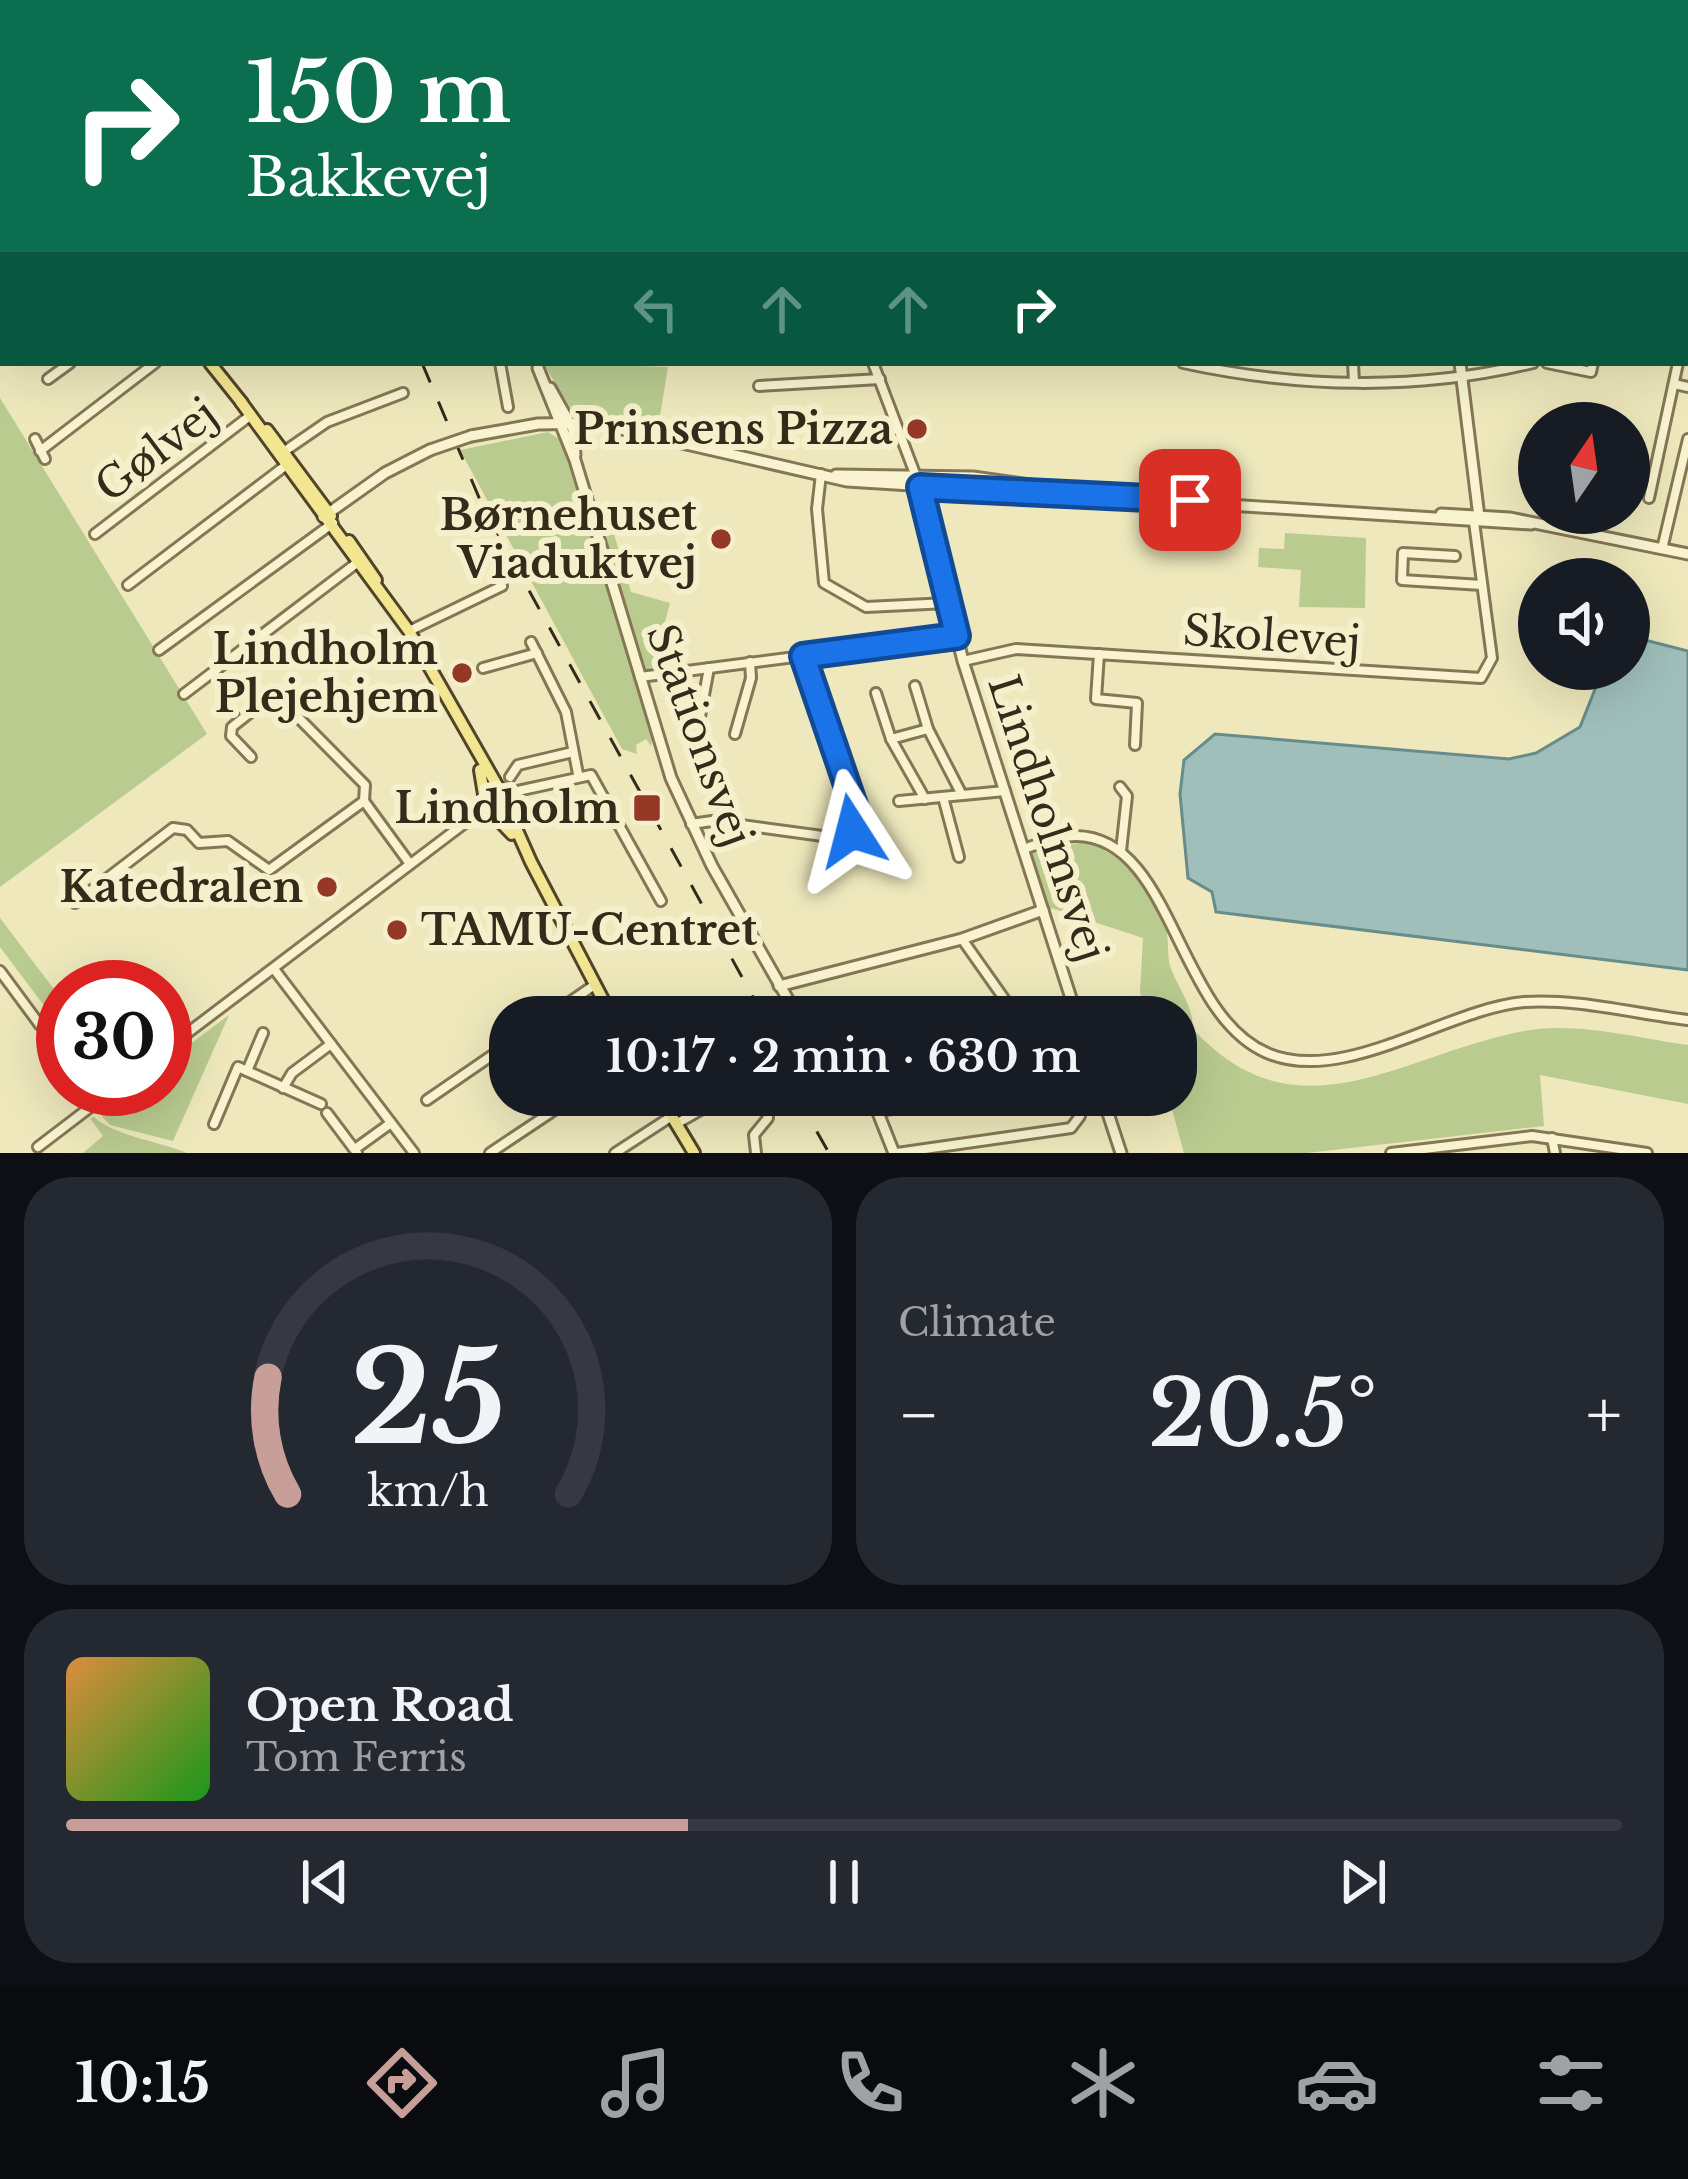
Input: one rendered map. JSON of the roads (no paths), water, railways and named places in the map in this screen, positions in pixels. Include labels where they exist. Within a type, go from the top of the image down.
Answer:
[{"type":"main road","points":[[217,366],[409,631],[599,996]]},
{"type":"main road","points":[[672,1116],[694,1153]]},
{"type":"street","points":[[48,379],[66,366]]},
{"type":"street","points":[[35,439],[42,455],[151,366]]},
{"type":"street","points":[[501,366],[508,407]]},
{"type":"street","name":"Stationsvej","points":[[536,366],[565,423],[640,677],[691,824],[785,996]]},
{"type":"street","name":"Lindholmsvej","points":[[874,366],[916,474],[963,661],[1070,996]]},
{"type":"street","points":[[1198,366],[1247,376],[1354,382],[1462,380],[1520,366]]},
{"type":"street","points":[[1247,376],[1248,366]]},
{"type":"street","points":[[1353,366],[1354,382]]},
{"type":"street","points":[[1460,366],[1476,517]]},
{"type":"street","points":[[1562,366],[1591,372],[1592,366]]},
{"type":"street","points":[[1650,493],[1677,366]]},
{"type":"street","points":[[759,386],[880,379]]},
{"type":"street","points":[[1674,384],[1688,387]]},
{"type":"street","points":[[128,585],[327,422],[404,393]]},
{"type":"street","name":"Gølvej","points":[[95,534],[252,415]]},
{"type":"street","points":[[159,650],[329,519],[430,450],[470,436],[565,423],[641,430],[821,474],[920,487],[1476,517],[1688,554]]},
{"type":"street","points":[[1663,549],[1688,439]]},
{"type":"street","points":[[821,474],[996,479],[1075,493]]},
{"type":"street","points":[[821,474],[817,509],[824,583],[866,608],[948,603]]},
{"type":"street","name":"Skolevej","points":[[963,661],[1016,649],[1473,680],[1492,665],[1476,517]]},
{"type":"street","name":"Skolevej","points":[[1455,556],[1403,553],[1402,580],[1482,585]]},
{"type":"street","points":[[184,694],[360,560]]},
{"type":"street","points":[[409,631],[502,586]]},
{"type":"street","points":[[640,677],[957,636]]},
{"type":"street","points":[[531,642],[566,712],[578,774]]},
{"type":"street","points":[[483,668],[537,653]]},
{"type":"street","points":[[1099,654],[1096,699],[1137,704],[1135,745]]},
{"type":"street","points":[[691,824],[712,821],[837,838],[856,826],[857,814],[803,656]]},
{"type":"street","points":[[735,734],[751,678],[750,662]]},
{"type":"street","points":[[699,722],[709,668]]},
{"type":"street","points":[[915,686],[928,730],[962,795]]},
{"type":"street","points":[[876,693],[891,739],[925,799]]},
{"type":"street","points":[[251,757],[231,736],[232,727],[267,699],[279,698],[365,784],[364,801],[410,864]]},
{"type":"street","points":[[891,739],[928,730]]},
{"type":"street","points":[[510,777],[518,765],[574,752]]},
{"type":"street","points":[[192,1030],[497,801],[578,774],[591,776],[661,901]]},
{"type":"street","points":[[1120,788],[1127,796],[1121,850]]},
{"type":"street","points":[[898,802],[1005,791]]},
{"type":"street","points":[[944,797],[959,857]]},
{"type":"street","points":[[75,903],[173,828],[187,830],[199,843],[235,844],[272,869],[364,801]]},
{"type":"street","points":[[1023,849],[1075,836],[1121,850],[1145,878],[1214,1013],[1235,1035],[1276,1057],[1309,1061],[1343,1057],[1517,1003],[1688,1020]]},
{"type":"street","points":[[779,986],[962,939],[1043,910]]},
{"type":"street","points":[[962,939],[1002,996]]},
{"type":"street","points":[[274,969],[414,1153]]},
{"type":"street","points":[[0,971],[36,1020]]},
{"type":"street","points":[[578,996],[593,986]]},
{"type":"street","points":[[247,1071],[263,1033]]},
{"type":"street","points":[[284,1088],[292,1073],[331,1044]]},
{"type":"street","points":[[427,1100],[489,1057]]},
{"type":"street","points":[[214,1124],[238,1067],[324,1109],[356,1151],[391,1123]]},
{"type":"street","points":[[38,1147],[79,1116]]},
{"type":"street","points":[[490,1153],[546,1116]]},
{"type":"street","points":[[615,1153],[682,1116]]},
{"type":"street","points":[[756,1153],[754,1135],[768,1116]]},
{"type":"street","points":[[881,1116],[896,1153],[1071,1128],[1080,1116]]},
{"type":"street","points":[[1109,1116],[1121,1153]]},
{"type":"street","points":[[1552,1138],[1555,1153]]},
{"type":"street","points":[[1391,1153],[1552,1138],[1647,1153]]},
{"type":"water","points":[[1650,641],[1688,651],[1688,970],[1216,912],[1212,892],[1188,878],[1180,794],[1184,760],[1215,734],[1509,759],[1536,753],[1580,727],[1595,690],[1650,690]]},
{"type":"railway","points":[[423,366],[483,507],[752,996]]},
{"type":"railway","points":[[808,1116],[829,1153]]},
{"type":"place","name":"Prinsens Pizza","points":[[917,429]]},
{"type":"place","name":"Børnehuset Viaduktvej","points":[[721,539]]},
{"type":"place","name":"Lindholm Plejehjem","points":[[462,673]]},
{"type":"place","name":"Lindholm","points":[[647,808]]},
{"type":"place","name":"Katedralen","points":[[327,887]]},
{"type":"place","name":"TAMU-Centret","points":[[397,930]]}]
